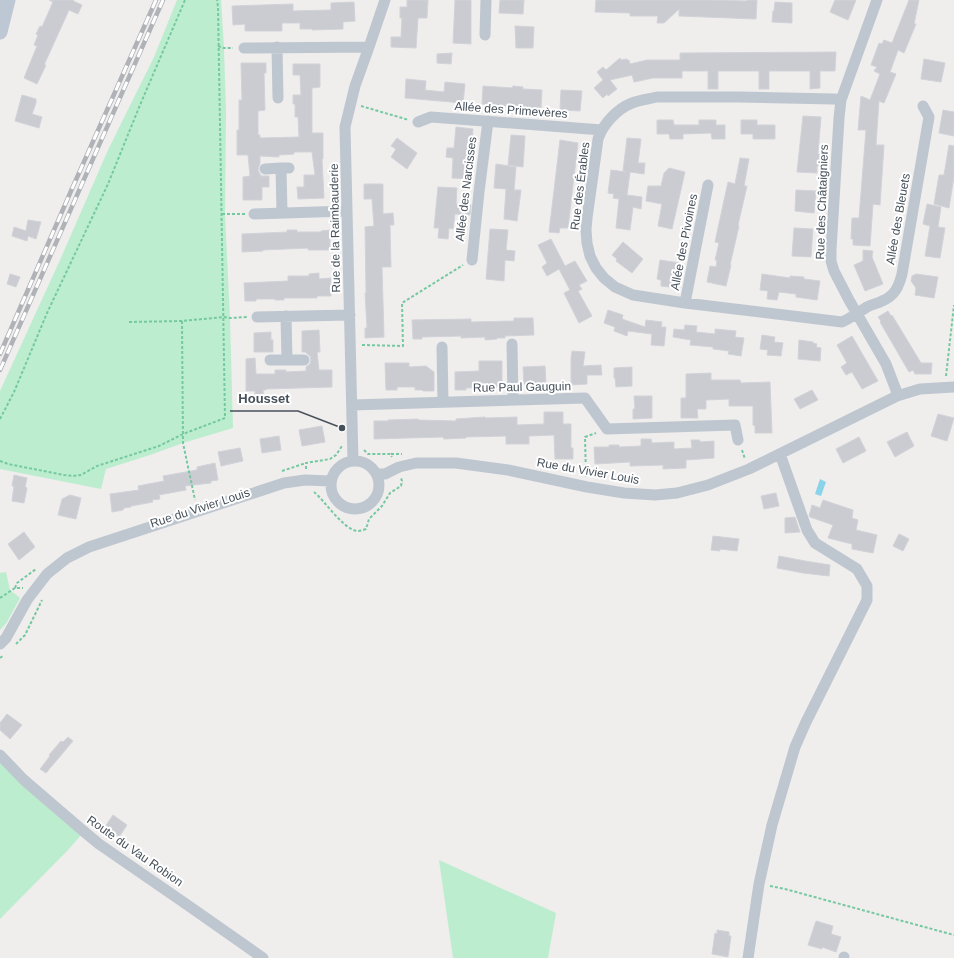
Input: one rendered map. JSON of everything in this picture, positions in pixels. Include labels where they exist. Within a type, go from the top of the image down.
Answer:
[{"type":"main road","points":[[0,32],[6,0]]},
{"type":"street","name":"Rue de la Raimbauderie","points":[[353,461],[345,127],[355,86],[385,0]]},
{"type":"street","points":[[485,35],[486,0]]},
{"type":"street","name":"Rue des Châtaigniers","points":[[877,0],[841,100],[831,261],[834,271],[849,300],[886,364],[897,396]]},
{"type":"street","points":[[244,48],[369,46]]},
{"type":"street","points":[[277,47],[278,98]]},
{"type":"street","name":"Rue des Érables","points":[[841,100],[818,98],[657,97],[632,103],[611,119],[602,130],[598,139],[586,230],[587,243],[593,262],[600,273],[615,288],[628,294],[685,303],[842,322],[857,313]]},
{"type":"street","name":"Allée des Bleuets","points":[[857,313],[887,299],[897,290],[900,284],[929,117],[923,106]]},
{"type":"street","name":"Allée des Primevères","points":[[418,122],[431,117],[602,130]]},
{"type":"street","name":"Allée des Narcisses","points":[[472,260],[478,192],[488,121]]},
{"type":"street","points":[[265,168],[285,168],[282,213]]},
{"type":"street","name":"Allée des Pivoines","points":[[685,303],[708,185]]},
{"type":"street","points":[[254,214],[347,211]]},
{"type":"street","points":[[257,317],[350,315]]},
{"type":"street","points":[[286,316],[287,360]]},
{"type":"street","points":[[512,344],[513,400]]},
{"type":"street","points":[[442,347],[443,402]]},
{"type":"street","points":[[270,360],[304,360]]},
{"type":"street","name":"Rue du Vivier Louis","points":[[377,474],[385,474],[399,467],[416,463],[456,463],[508,470],[612,492],[655,495],[676,493],[708,485],[749,469],[897,396],[920,389],[954,387]]},
{"type":"street","name":"Rue Paul Gauguin","points":[[352,405],[585,398],[607,429]]},
{"type":"street","points":[[607,429],[735,426],[738,440]]},
{"type":"street","points":[[748,958],[758,884],[772,825],[795,747],[867,600],[867,586],[857,569],[815,543],[807,530],[780,454]]},
{"type":"street","points":[[359,461],[374,470],[377,474],[380,487],[378,494],[371,504],[365,508],[346,508],[335,500],[332,494],[331,481],[339,467],[343,464],[359,461]]},
{"type":"street","name":"Rue du Vivier Louis","points":[[0,644],[6,638],[27,600],[47,574],[67,558],[89,547],[284,483],[305,485],[331,481]]},
{"type":"street","name":"Route du Vau Robion","points":[[0,755],[24,780],[99,844],[263,958]]},
{"type":"path","points":[[0,419],[14,392],[47,313],[108,184],[185,0]]},
{"type":"path","points":[[0,461],[8,464],[73,476],[81,475],[97,466],[159,446],[183,434],[225,418],[217,0]]},
{"type":"path","points":[[218,46],[224,48],[244,48]]},
{"type":"path","points":[[351,102],[405,120],[418,122]]},
{"type":"path","points":[[222,214],[254,214]]},
{"type":"path","points":[[350,345],[404,346],[402,303],[472,260]]},
{"type":"path","points":[[945,379],[954,305]]},
{"type":"path","points":[[129,322],[182,321],[224,317],[257,317]]},
{"type":"path","points":[[182,321],[183,443],[197,511]]},
{"type":"path","points":[[580,477],[587,478],[585,437],[607,429]]},
{"type":"path","points":[[353,440],[344,443],[336,455],[330,459],[306,463],[305,485],[320,496],[325,504],[348,527],[357,531],[366,529],[369,519],[382,506],[390,493],[401,486],[402,481],[399,473],[399,467],[390,454]]},
{"type":"path","points":[[738,440],[749,469]]},
{"type":"path","points":[[368,454],[403,454]]},
{"type":"path","points":[[0,598],[15,588]]},
{"type":"path","points":[[15,645],[25,635],[42,599]]},
{"type":"path","points":[[0,658],[5,654]]},
{"type":"path","points":[[758,884],[785,889],[954,935]]},
{"type":"green space","points":[[177,0],[221,0],[226,111],[225,215],[233,428],[106,469],[101,489],[0,469],[0,391],[108,150],[154,57]]},
{"type":"green space","points":[[6,572],[10,590],[20,598],[7,622],[0,630],[0,573]]},
{"type":"green space","points":[[0,761],[82,834],[0,919]]},
{"type":"green space","points":[[439,860],[556,913],[548,958],[453,958]]},
{"type":"water","points":[[820,479],[826,482],[821,496],[815,494]]},
{"type":"building","points":[[49,0],[74,0],[73,1],[82,5],[78,14],[69,10],[37,84],[24,78],[37,46],[34,45],[38,35],[36,34],[40,26],[42,27],[53,2]]},
{"type":"building","points":[[407,0],[428,0],[427,18],[418,18],[416,48],[391,47],[391,37],[401,37],[402,18],[400,18],[400,7],[407,7]]},
{"type":"building","points":[[455,0],[471,0],[471,44],[453,43]]},
{"type":"building","points":[[500,0],[524,0],[523,14],[499,13]]},
{"type":"building","points":[[596,0],[757,0],[756,19],[679,16],[679,9],[664,23],[657,23],[658,16],[630,16],[630,13],[595,12]]},
{"type":"building","points":[[835,0],[856,0],[848,20],[830,12]]},
{"type":"building","points":[[909,0],[919,0],[914,24],[916,24],[904,53],[898,50],[890,72],[896,74],[884,103],[879,101],[876,145],[884,145],[880,205],[873,204],[870,246],[853,245],[853,239],[851,239],[852,218],[859,218],[866,130],[858,130],[861,96],[870,100],[880,74],[874,71],[877,67],[871,65],[879,43],[882,44],[884,40],[892,43]]},
{"type":"building","points":[[354,2],[355,21],[343,22],[343,29],[300,29],[300,23],[282,23],[282,31],[245,31],[245,24],[233,25],[232,6],[293,4],[293,11],[331,10],[331,3]]},
{"type":"building","points":[[775,2],[792,3],[792,23],[772,22]]},
{"type":"building","points":[[515,26],[534,27],[533,48],[516,48]]},
{"type":"building","points":[[836,52],[835,71],[820,71],[820,88],[810,89],[810,71],[769,71],[769,89],[759,89],[759,71],[718,71],[718,89],[708,89],[708,71],[682,71],[682,78],[653,78],[634,82],[632,75],[610,80],[617,89],[608,96],[607,94],[603,98],[594,88],[603,80],[597,72],[603,67],[606,70],[620,58],[621,60],[629,60],[630,64],[647,60],[680,60],[680,53]]},
{"type":"building","points":[[452,53],[451,64],[437,63],[437,54]]},
{"type":"building","points":[[924,59],[945,63],[941,82],[921,79]]},
{"type":"building","points":[[241,63],[266,63],[266,73],[264,73],[265,110],[258,111],[258,135],[260,135],[260,138],[299,137],[298,117],[295,117],[293,95],[301,95],[300,75],[293,75],[293,64],[320,64],[320,87],[312,88],[312,133],[323,133],[322,159],[324,198],[298,199],[297,187],[304,187],[304,175],[315,175],[312,152],[294,152],[294,154],[279,155],[279,157],[260,156],[258,170],[261,176],[269,176],[269,187],[262,187],[262,200],[243,200],[243,177],[250,176],[248,155],[237,155],[239,100],[242,100]]},
{"type":"building","points":[[406,79],[426,81],[425,90],[444,92],[445,82],[465,84],[463,103],[405,98]]},
{"type":"building","points":[[483,86],[512,88],[513,86],[523,87],[523,89],[542,90],[541,108],[482,104]]},
{"type":"building","points":[[561,90],[582,91],[580,111],[560,110]]},
{"type":"building","points":[[22,95],[36,99],[32,114],[42,117],[39,128],[15,121]]},
{"type":"building","points":[[943,110],[954,112],[954,136],[939,133]]},
{"type":"building","points":[[803,116],[821,117],[818,154],[824,155],[823,166],[817,166],[817,173],[797,172]]},
{"type":"building","points":[[657,120],[673,120],[674,125],[699,125],[699,120],[716,120],[716,125],[725,125],[725,139],[712,139],[711,133],[683,134],[683,139],[670,139],[669,134],[657,134]]},
{"type":"building","points":[[741,120],[757,120],[757,125],[775,125],[775,139],[753,139],[753,134],[741,134]]},
{"type":"building","points":[[456,127],[473,129],[469,179],[452,178],[453,158],[446,157],[447,148],[454,148]]},
{"type":"building","points":[[511,135],[525,136],[523,167],[508,165]]},
{"type":"building","points":[[397,138],[417,153],[407,169],[391,157],[396,149],[391,146]]},
{"type":"building","points":[[627,138],[641,139],[638,163],[645,163],[644,174],[630,172],[627,195],[642,197],[641,209],[633,207],[630,230],[616,228],[619,199],[613,198],[614,194],[608,193],[611,170],[626,172],[623,171]]},
{"type":"building","points":[[560,140],[578,143],[568,228],[560,228],[559,233],[549,232]]},
{"type":"building","points":[[949,145],[954,146],[954,177],[949,208],[934,204],[939,175],[944,175]]},
{"type":"building","points":[[740,158],[749,159],[744,186],[747,186],[726,286],[707,282],[710,266],[716,267],[717,260],[715,260],[719,243],[715,242],[728,182],[735,184]]},
{"type":"building","points":[[496,164],[516,167],[514,190],[521,190],[517,221],[504,219],[506,189],[494,188]]},
{"type":"building","points":[[669,168],[685,172],[672,229],[658,226],[662,204],[646,201],[648,186],[661,186],[664,173]]},
{"type":"building","points":[[364,184],[383,184],[383,214],[393,213],[394,225],[390,225],[391,267],[382,267],[384,337],[365,338],[365,328],[367,328],[365,293],[365,227],[374,226],[372,199],[364,199]]},
{"type":"building","points":[[438,187],[457,188],[456,204],[471,205],[470,215],[455,214],[453,229],[449,228],[448,239],[438,238],[439,228],[434,228]]},
{"type":"building","points":[[796,190],[816,191],[814,213],[795,211]]},
{"type":"building","points":[[927,204],[941,207],[938,227],[945,228],[940,258],[925,256],[930,226],[923,224]]},
{"type":"building","points":[[28,220],[41,222],[36,239],[28,236],[27,241],[12,236],[14,227],[26,231]]},
{"type":"building","points":[[794,228],[813,229],[811,257],[792,256]]},
{"type":"building","points":[[490,229],[508,230],[506,250],[515,251],[514,261],[505,260],[504,281],[486,279]]},
{"type":"building","points":[[287,230],[297,230],[297,232],[321,232],[330,230],[330,250],[308,250],[308,248],[242,252],[242,234],[287,232]]},
{"type":"building","points":[[551,239],[565,266],[575,261],[587,281],[579,285],[582,289],[578,291],[592,316],[579,323],[564,293],[570,290],[559,269],[547,276],[542,267],[547,263],[538,245]]},
{"type":"building","points":[[623,242],[643,259],[632,273],[616,261],[617,259],[612,255]]},
{"type":"building","points":[[863,250],[873,251],[872,257],[883,284],[865,291],[854,265],[863,261]]},
{"type":"building","points":[[660,260],[680,263],[676,288],[661,286],[661,280],[657,279]]},
{"type":"building","points":[[319,273],[319,279],[331,278],[331,296],[317,296],[317,298],[284,298],[284,300],[256,299],[256,301],[245,301],[244,283],[288,281],[288,276],[309,276],[309,274]]},
{"type":"building","points":[[10,274],[20,277],[16,287],[7,284]]},
{"type":"building","points":[[762,274],[790,278],[790,276],[804,277],[804,279],[820,281],[817,300],[796,297],[796,294],[779,292],[777,300],[767,299],[768,291],[760,290]]},
{"type":"building","points":[[916,274],[938,277],[934,298],[915,295],[916,288],[911,281],[912,276]]},
{"type":"building","points":[[608,310],[623,315],[622,319],[645,327],[646,320],[662,322],[661,327],[666,327],[664,346],[651,345],[652,334],[628,331],[627,336],[614,331],[615,327],[604,323]]},
{"type":"building","points":[[888,311],[891,316],[892,315],[921,363],[932,363],[931,374],[915,374],[913,370],[909,372],[878,317]]},
{"type":"building","points":[[514,318],[533,318],[534,335],[505,336],[505,338],[485,340],[485,337],[461,338],[461,336],[422,337],[422,339],[413,339],[412,320],[471,319],[471,322],[514,321]]},
{"type":"building","points":[[685,325],[697,326],[696,332],[715,334],[715,329],[736,331],[735,337],[744,338],[741,356],[728,354],[729,351],[713,349],[713,347],[690,345],[691,340],[673,337],[674,329],[684,330]]},
{"type":"building","points":[[319,330],[320,352],[317,352],[319,370],[332,370],[332,387],[266,389],[263,390],[264,399],[255,399],[255,391],[246,391],[246,359],[255,358],[256,374],[275,374],[275,370],[286,370],[286,372],[306,371],[306,367],[310,364],[311,360],[310,356],[306,352],[302,352],[302,331]]},
{"type":"building","points":[[271,332],[273,352],[254,352],[254,333]]},
{"type":"building","points":[[762,335],[775,337],[774,342],[783,343],[781,356],[767,355],[768,350],[760,349]]},
{"type":"building","points":[[852,336],[878,381],[862,389],[852,372],[846,375],[841,367],[847,363],[837,345]]},
{"type":"building","points":[[799,340],[813,342],[817,344],[816,347],[821,348],[820,361],[798,359]]},
{"type":"building","points":[[572,351],[585,352],[583,366],[601,365],[602,375],[587,375],[587,384],[571,385]]},
{"type":"building","points":[[479,361],[502,361],[502,387],[466,388],[466,390],[455,390],[455,372],[479,371]]},
{"type":"building","points":[[385,363],[409,363],[409,367],[426,366],[434,372],[434,391],[415,390],[415,387],[397,387],[397,390],[386,390]]},
{"type":"building","points":[[545,366],[546,384],[524,385],[523,367]]},
{"type":"building","points":[[632,367],[632,386],[616,387],[614,368]]},
{"type":"building","points":[[711,373],[711,380],[740,380],[741,383],[770,382],[772,433],[755,433],[755,426],[753,425],[753,406],[729,406],[729,399],[706,400],[706,409],[697,409],[698,418],[681,418],[681,398],[686,398],[686,374]]},
{"type":"building","points":[[812,390],[818,400],[800,409],[794,399]]},
{"type":"building","points":[[634,396],[652,396],[652,418],[633,419],[633,409],[635,409]]},
{"type":"building","points":[[544,412],[563,412],[563,424],[571,424],[571,448],[573,448],[573,459],[555,459],[554,435],[529,436],[529,444],[506,444],[506,436],[444,439],[443,437],[374,439],[374,421],[418,419],[456,421],[456,419],[485,417],[517,417],[517,425],[544,424]]},
{"type":"building","points":[[938,414],[954,418],[947,441],[931,436]]},
{"type":"building","points":[[322,426],[325,442],[302,446],[299,430]]},
{"type":"building","points":[[907,432],[914,446],[895,457],[887,442]]},
{"type":"building","points":[[279,436],[281,450],[262,453],[260,439]]},
{"type":"building","points":[[859,437],[866,451],[843,463],[836,449]]},
{"type":"building","points":[[641,439],[651,439],[652,443],[674,442],[674,449],[692,448],[691,440],[700,440],[700,442],[714,441],[714,458],[686,460],[686,468],[663,469],[663,465],[630,466],[630,462],[595,464],[594,447],[609,447],[609,445],[619,445],[619,447],[641,446]]},
{"type":"building","points":[[240,448],[243,461],[221,466],[218,452]]},
{"type":"building","points":[[215,463],[218,480],[211,481],[211,483],[185,486],[186,490],[159,495],[160,499],[152,500],[153,502],[131,506],[124,508],[123,510],[112,512],[110,494],[139,490],[138,486],[164,481],[163,476],[197,470],[197,467]]},
{"type":"building","points":[[14,475],[27,478],[24,503],[12,501]]},
{"type":"building","points":[[776,493],[779,506],[764,509],[761,496]]},
{"type":"building","points":[[70,495],[81,498],[76,519],[58,515],[62,499]]},
{"type":"building","points":[[823,500],[853,510],[852,518],[858,520],[856,530],[877,535],[873,553],[852,549],[852,544],[828,538],[833,525],[809,516],[812,505],[820,508]]},
{"type":"building","points":[[795,517],[800,532],[785,533],[785,518]]},
{"type":"building","points":[[24,532],[35,547],[19,560],[8,544]]},
{"type":"building","points":[[899,534],[909,539],[903,551],[893,546]]},
{"type":"building","points":[[713,536],[739,539],[737,551],[720,549],[720,551],[711,550]]},
{"type":"building","points":[[779,556],[830,565],[829,576],[777,568]]},
{"type":"building","points":[[7,714],[22,725],[10,739],[0,730],[0,723]]},
{"type":"building","points":[[68,737],[73,741],[46,773],[40,769],[61,741],[63,742]]},
{"type":"building","points":[[113,815],[127,825],[119,837],[105,827]]},
{"type":"building","points":[[816,921],[833,926],[831,934],[841,937],[836,952],[822,947],[822,949],[808,945]]},
{"type":"building","points":[[717,930],[729,932],[729,936],[731,936],[728,957],[712,954],[715,933],[717,934]]},
{"type":"railway","points":[[0,354],[156,0]]},
{"type":"railway","points":[[0,370],[163,0]]},
{"type":"place","name":"Housset","points":[[342,428]]}]
